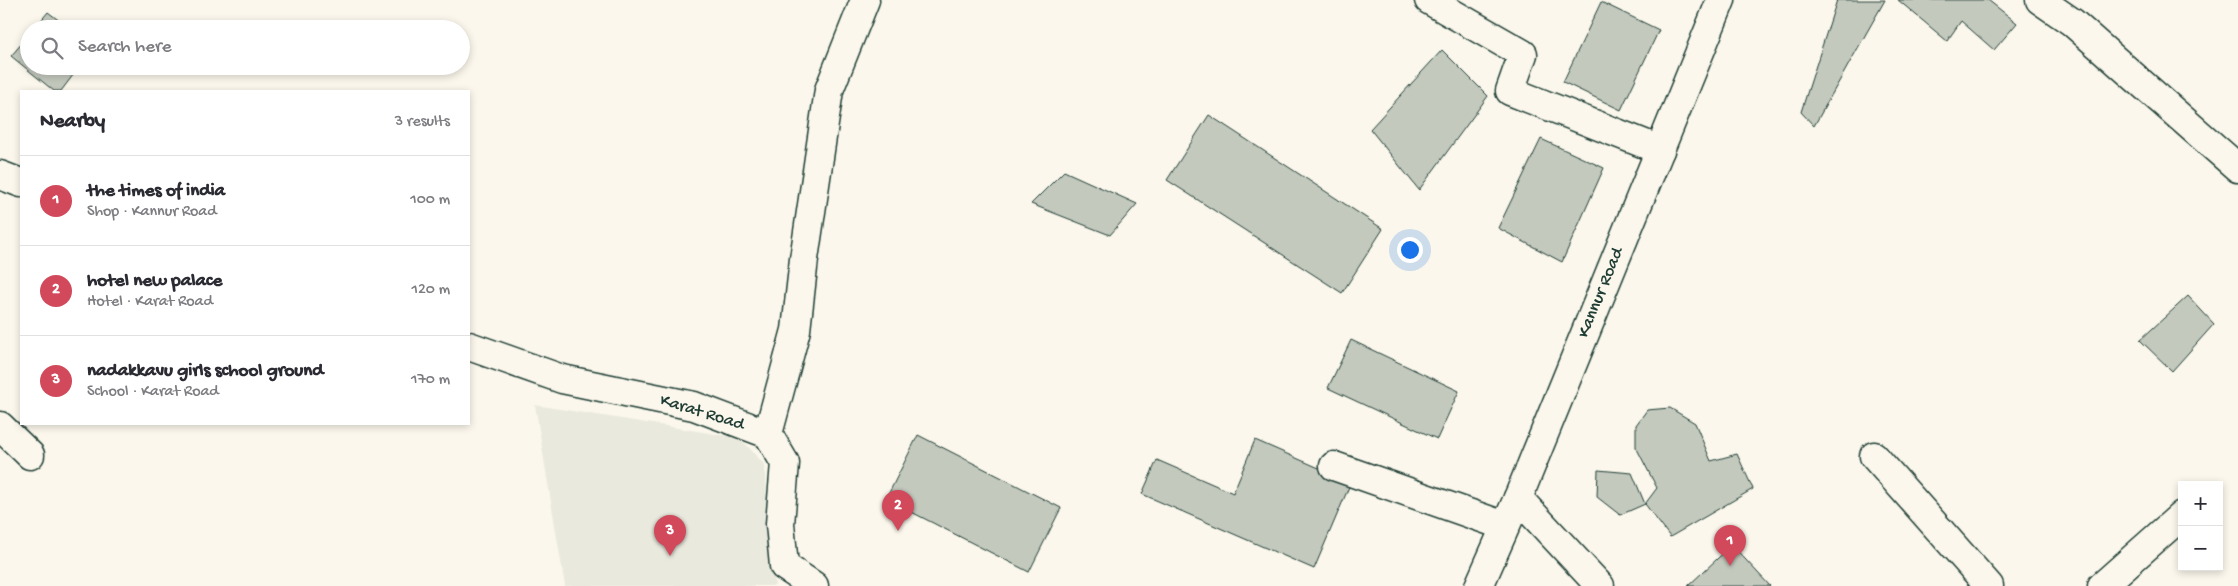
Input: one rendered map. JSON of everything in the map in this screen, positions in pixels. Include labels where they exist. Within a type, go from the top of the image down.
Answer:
[{"type":"street","points":[[768,434],[796,330],[804,259],[829,90],[865,0]]},
{"type":"street","points":[[1429,0],[1523,54],[1510,91],[1660,150]]},
{"type":"street","name":"Kannur Road","points":[[1479,586],[1518,498],[1721,0]]},
{"type":"street","points":[[2040,0],[2072,22],[2238,168]]},
{"type":"street","points":[[0,175],[20,183]]},
{"type":"street","name":"Karat Road","points":[[470,346],[562,379],[694,406],[768,434],[785,463],[780,524],[784,566],[814,586]]},
{"type":"street","points":[[0,426],[30,455]]},
{"type":"street","points":[[1874,456],[1989,586]]},
{"type":"street","points":[[1334,466],[1506,526]]},
{"type":"street","points":[[1518,498],[1600,586]]},
{"type":"street","points":[[2102,586],[2178,519]]},
{"type":"shaded area","points":[[535,405],[740,438],[764,464],[775,586],[565,586]]},
{"type":"building","points":[[1837,0],[1885,0],[1814,126],[1801,112]]},
{"type":"building","points":[[1898,0],[1988,0],[2017,23],[1994,50],[1961,21],[1947,41]]},
{"type":"building","points":[[1601,2],[1659,30],[1621,110],[1563,82]]},
{"type":"building","points":[[48,12],[58,20],[41,20]]},
{"type":"building","points":[[20,46],[20,63],[11,56]]},
{"type":"building","points":[[1442,50],[1488,96],[1419,190],[1370,129]]},
{"type":"building","points":[[34,75],[73,75],[62,90],[53,90]]},
{"type":"building","points":[[1209,115],[1383,229],[1342,293],[1167,180]]},
{"type":"building","points":[[1541,139],[1604,168],[1562,262],[1498,228]]},
{"type":"building","points":[[1064,171],[1137,204],[1110,235],[1031,204]]},
{"type":"building","points":[[2188,296],[2214,324],[2172,371],[2140,340]]},
{"type":"building","points":[[1351,340],[1459,391],[1437,439],[1328,388]]},
{"type":"building","points":[[1670,408],[1695,423],[1711,461],[1737,454],[1753,489],[1670,537],[1645,504],[1657,488],[1636,447],[1636,425],[1647,410]]},
{"type":"building","points":[[918,435],[1061,508],[1029,572],[886,499]]},
{"type":"building","points":[[1255,440],[1351,482],[1314,569],[1142,494],[1157,460],[1233,493]]},
{"type":"building","points":[[1598,470],[1632,473],[1645,504],[1620,515],[1597,497]]},
{"type":"building","points":[[1732,545],[1770,586],[1688,586]]},
{"type":"place","name":"hotel new palace","points":[[898,531]]},
{"type":"place","name":"nadakkavu girls school ground","points":[[670,556]]},
{"type":"place","name":"the times of india","points":[[1730,566]]}]
